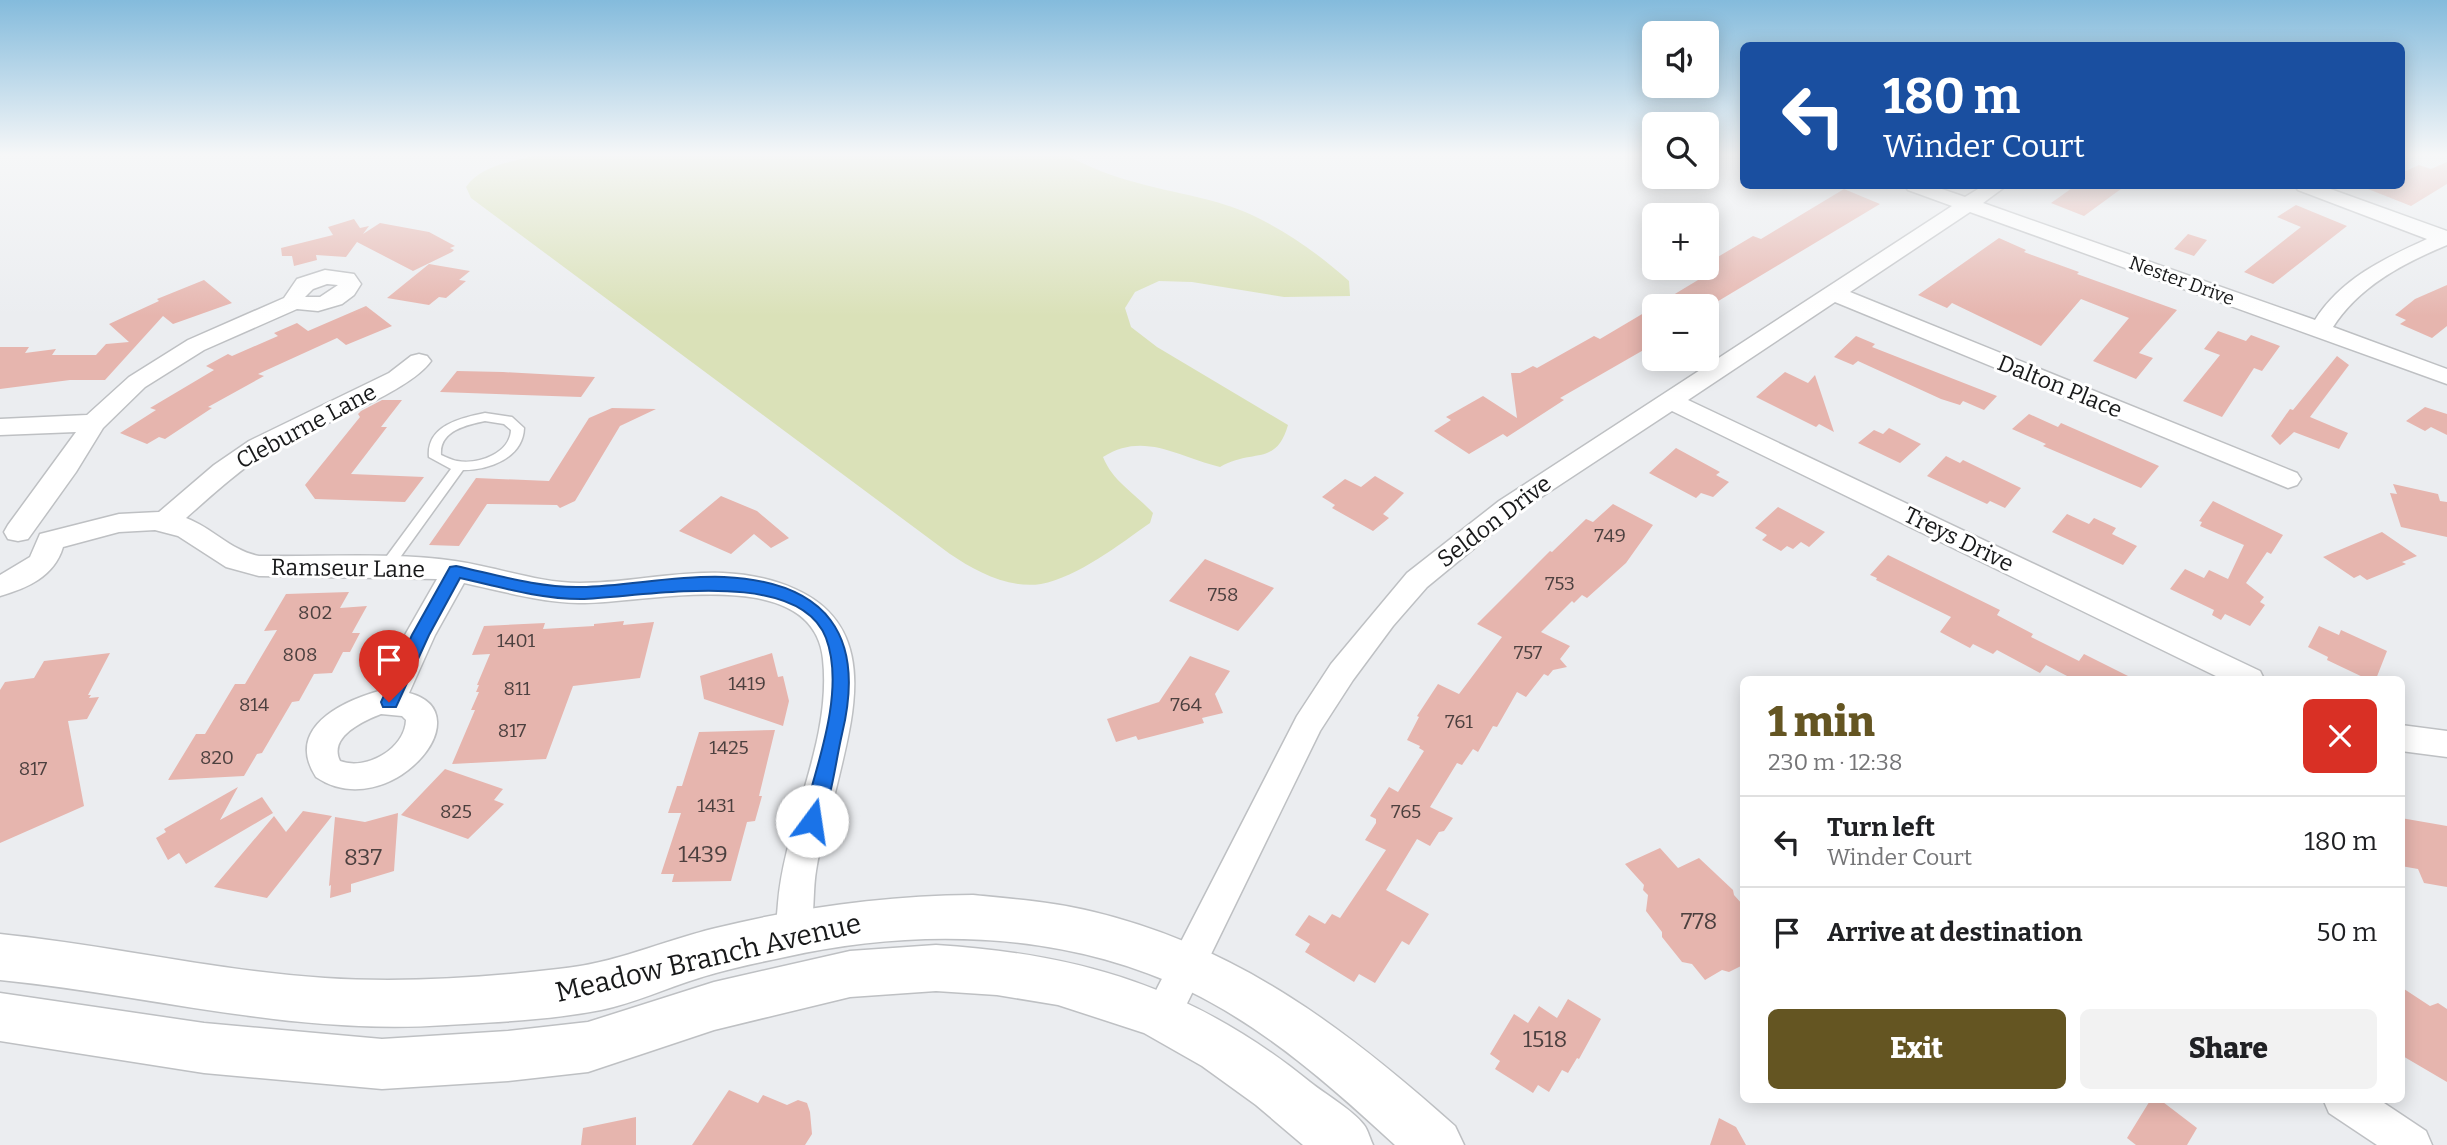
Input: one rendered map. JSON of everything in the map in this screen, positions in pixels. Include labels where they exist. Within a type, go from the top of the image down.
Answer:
[{"type":"main road","name":"Meadow Branch Avenue","points":[[0,957],[89,965],[291,997],[369,1004],[528,996],[612,984],[712,951],[859,921],[914,916],[1000,917],[1059,925],[1187,965],[1263,1006],[1334,1056],[1436,1145]]},
{"type":"main road","name":"Meadow Branch Avenue","points":[[0,1017],[204,1048],[382,1064],[508,1056],[588,1047],[714,1006],[850,974],[936,968],[997,971],[1058,982],[1124,1001],[1162,1016],[1220,1048],[1275,1087],[1345,1145]]},
{"type":"street","name":"Seldon Drive","points":[[1162,1016],[1308,726],[1342,672],[1383,619],[1418,580],[1508,507],[1923,235],[1957,209]]},
{"type":"street","name":"Nester Drive","points":[[1984,209],[2447,377]]},
{"type":"street","points":[[2369,209],[2446,238]]},
{"type":"street","points":[[2320,330],[2341,298],[2358,284],[2446,238]]},
{"type":"street","name":"Dalton Place","points":[[1832,293],[2288,480]]},
{"type":"street","points":[[9,535],[66,466],[93,423],[137,382],[207,339],[296,301]]},
{"type":"street","name":"Cleburne Lane","points":[[164,523],[223,471],[258,447],[397,378],[419,361]]},
{"type":"street","name":"Treys Drive","points":[[1669,400],[2243,676]]},
{"type":"street","points":[[0,427],[93,423]]},
{"type":"street","name":"Ramseur Lane","points":[[9,535],[34,533],[50,541],[116,524],[164,523],[187,528],[224,556],[239,563],[259,566],[386,567],[456,571],[541,590],[580,593],[723,583],[745,584],[769,590],[806,606],[825,621],[834,638],[841,666],[841,690],[836,722],[799,870],[793,933]]},
{"type":"street","points":[[2,588],[43,561],[50,550],[50,541]]},
{"type":"street","points":[[389,702],[420,635],[456,571]]},
{"type":"street","points":[[2405,739],[2447,744]]},
{"type":"street","points":[[2349,1103],[2412,1145]]},
{"type":"lane","points":[[386,567],[458,468],[490,463],[506,453],[516,444],[520,434],[519,427],[512,421],[485,417],[469,420],[445,432],[436,440],[433,449],[435,457],[446,465],[458,468]]},
{"type":"green space","points":[[486,209],[1239,209],[1291,236],[1349,281],[1350,296],[1284,297],[1192,282],[1159,281],[1135,292],[1125,308],[1131,327],[1157,347],[1288,425],[1277,447],[1262,455],[1232,461],[1220,467],[1147,446],[1133,446],[1103,457],[1118,480],[1153,513],[1150,523],[1098,559],[1055,580],[1041,584],[1017,584],[981,572],[950,554]]},
{"type":"building","points":[[1810,209],[1871,209],[1719,301],[1719,294],[1675,294],[1698,280],[1719,280],[1719,256],[1753,236],[1761,239]]},
{"type":"building","points":[[2067,209],[2093,209],[2084,216]]},
{"type":"building","points":[[2289,209],[2307,209],[2347,226],[2273,284],[2244,272],[2301,227],[2277,217]]},
{"type":"building","points":[[354,219],[360,228],[369,226],[363,234],[380,223],[429,232],[455,246],[450,248],[454,250],[413,271],[357,242],[346,257],[316,255],[317,260],[294,266],[292,256],[282,256],[281,248],[333,235],[328,227]]},
{"type":"building","points":[[2188,234],[2207,240],[2194,256],[2174,249]]},
{"type":"building","points":[[1999,238],[2026,250],[2024,252],[2079,272],[2077,274],[2177,310],[2139,353],[2153,358],[2136,379],[2093,361],[2129,318],[2081,299],[2041,346],[1952,303],[1947,308],[1918,295]]},
{"type":"building","points":[[429,264],[470,271],[459,280],[466,281],[446,298],[439,297],[429,305],[387,298]]},
{"type":"building","points":[[204,280],[232,303],[173,324],[163,316],[105,380],[70,380],[0,389],[0,347],[29,347],[25,353],[56,349],[52,355],[96,355],[106,344],[129,342],[109,324],[159,301],[157,299]]},
{"type":"building","points":[[2447,285],[2447,326],[2432,338],[2400,324],[2406,320],[2395,315],[2415,299]]},
{"type":"building","points":[[366,306],[392,326],[346,345],[337,338],[258,374],[264,376],[208,407],[212,408],[165,439],[159,437],[147,444],[120,433],[156,410],[150,408],[214,370],[206,366],[228,354],[232,356],[278,336],[274,333],[297,323],[308,331]]},
{"type":"building","points":[[1642,314],[1642,351],[1560,398],[1564,400],[1507,437],[1503,434],[1469,454],[1434,431],[1451,420],[1446,417],[1483,396],[1517,418],[1511,373],[1520,373],[1533,366],[1537,368],[1594,336],[1600,339]]},
{"type":"building","points":[[2218,331],[2246,341],[2251,335],[2280,346],[2262,371],[2254,368],[2222,417],[2183,401],[2220,355],[2204,349]]},
{"type":"building","points":[[1856,336],[1875,344],[1872,347],[1997,396],[1984,410],[1963,401],[1960,405],[1858,361],[1853,365],[1834,357]]},
{"type":"building","points":[[2337,356],[2349,365],[2310,417],[2348,433],[2339,449],[2294,432],[2280,445],[2271,436],[2290,409],[2293,410]]},
{"type":"building","points":[[457,371],[595,377],[581,397],[440,392]]},
{"type":"building","points":[[1785,372],[1808,383],[1815,375],[1834,432],[1819,424],[1816,427],[1756,397]]},
{"type":"building","points":[[382,400],[402,400],[381,427],[387,427],[351,474],[424,477],[405,502],[315,499],[305,485],[360,417],[358,414]]},
{"type":"building","points":[[2425,407],[2447,414],[2447,435],[2431,427],[2425,431],[2406,421]]},
{"type":"building","points":[[612,408],[656,409],[620,426],[575,501],[560,508],[557,505],[487,504],[459,546],[429,545],[476,478],[549,481],[589,418]]},
{"type":"building","points":[[2029,414],[2058,427],[2061,423],[2159,466],[2141,488],[2043,446],[2046,444],[2012,429]]},
{"type":"building","points":[[1889,428],[1921,444],[1900,463],[1858,443],[1874,430],[1883,434]]},
{"type":"building","points":[[1676,448],[1720,472],[1716,475],[1729,482],[1713,497],[1701,493],[1696,498],[1649,473]]},
{"type":"building","points":[[1946,456],[1960,463],[1963,460],[2021,488],[2005,508],[1990,501],[1987,504],[1927,476]]},
{"type":"building","points":[[1375,476],[1404,493],[1383,514],[1389,518],[1373,531],[1332,508],[1335,505],[1322,497],[1345,479],[1361,487]]},
{"type":"building","points":[[2393,484],[2438,494],[2440,501],[2447,502],[2447,537],[2401,527],[2390,493],[2397,494]]},
{"type":"building","points":[[721,496],[757,511],[789,538],[771,548],[754,534],[731,554],[679,531]]},
{"type":"building","points":[[2213,501],[2283,535],[2271,554],[2267,552],[2246,583],[2264,597],[2260,602],[2265,605],[2250,626],[2225,614],[2221,620],[2212,615],[2214,610],[2170,589],[2185,569],[2204,578],[2209,570],[2228,579],[2244,545],[2200,526],[2202,522],[2199,521]]},
{"type":"building","points":[[1613,504],[1653,525],[1626,563],[1587,598],[1582,595],[1574,603],[1572,601],[1541,632],[1570,646],[1560,659],[1567,667],[1553,670],[1548,676],[1544,674],[1526,697],[1517,692],[1497,727],[1493,726],[1478,752],[1473,749],[1462,765],[1457,763],[1430,807],[1453,818],[1430,846],[1417,839],[1386,890],[1429,914],[1409,945],[1402,941],[1375,983],[1359,974],[1354,982],[1305,952],[1310,944],[1295,935],[1309,915],[1325,924],[1332,914],[1340,918],[1386,850],[1365,840],[1376,823],[1376,819],[1370,816],[1389,787],[1398,792],[1424,751],[1407,740],[1419,717],[1417,716],[1438,684],[1459,694],[1502,637],[1477,624],[1586,519],[1593,522]]},
{"type":"building","points":[[1778,507],[1825,532],[1809,547],[1801,542],[1793,549],[1787,546],[1781,551],[1762,540],[1767,535],[1755,528]]},
{"type":"building","points":[[2067,514],[2089,524],[2094,518],[2116,528],[2112,534],[2137,546],[2123,565],[2052,532]]},
{"type":"building","points":[[2382,532],[2417,556],[2402,562],[2406,564],[2367,580],[2360,575],[2354,578],[2323,557]]},
{"type":"building","points":[[1888,555],[2000,610],[1997,615],[2033,634],[2031,637],[2079,661],[2084,654],[2128,676],[2067,676],[2046,665],[2040,673],[1997,650],[1993,654],[1973,644],[1970,648],[1940,632],[1951,617],[1870,575]]},
{"type":"building","points":[[1205,559],[1274,588],[1238,631],[1169,601]]},
{"type":"building","points":[[349,592],[340,608],[367,606],[352,633],[360,633],[350,652],[343,652],[332,673],[314,674],[299,701],[292,702],[262,753],[257,754],[244,776],[168,780],[196,734],[205,734],[235,684],[245,684],[277,630],[264,631],[286,594]]},
{"type":"building","points":[[624,621],[623,625],[654,622],[640,678],[573,686],[546,759],[452,764],[475,710],[471,710],[479,692],[476,692],[477,685],[490,654],[472,655],[484,626],[545,623],[543,629]]},
{"type":"building","points":[[2319,626],[2339,635],[2341,630],[2387,651],[2377,676],[2361,676],[2327,660],[2328,657],[2308,647]]},
{"type":"building","points":[[110,653],[88,695],[91,695],[89,698],[99,697],[87,719],[68,721],[84,806],[0,843],[0,690],[5,682],[34,678],[44,661]]},
{"type":"building","points":[[772,653],[778,677],[783,676],[789,701],[783,726],[704,699],[700,676]]},
{"type":"building","points":[[1190,656],[1230,671],[1215,694],[1223,713],[1202,718],[1204,723],[1138,740],[1136,736],[1116,742],[1107,719],[1159,702]]},
{"type":"building","points":[[775,730],[755,821],[747,822],[731,881],[672,882],[674,874],[661,874],[681,813],[668,813],[677,786],[682,786],[699,732]]},
{"type":"building","points":[[445,769],[503,789],[494,800],[504,804],[468,839],[401,815]]},
{"type":"building","points":[[238,787],[220,820],[262,797],[273,813],[186,864],[179,853],[168,860],[156,838],[166,832],[164,829]]},
{"type":"building","points":[[303,811],[332,816],[267,898],[214,887],[274,816],[286,832]]},
{"type":"building","points":[[398,813],[394,871],[351,884],[351,892],[330,898],[335,817],[365,822]]},
{"type":"building","points":[[2405,819],[2447,826],[2447,887],[2424,883],[2418,869],[2405,867]]},
{"type":"building","points":[[1660,848],[1678,868],[1699,858],[1733,890],[1740,902],[1740,966],[1729,972],[1722,970],[1705,980],[1692,964],[1682,962],[1646,911],[1648,895],[1643,890],[1644,885],[1625,864]]},
{"type":"building","points":[[2405,990],[2430,1006],[2438,1003],[2447,1009],[2447,1082],[2405,1057]]},
{"type":"building","points":[[1568,999],[1601,1019],[1579,1059],[1577,1058],[1568,1073],[1562,1070],[1549,1092],[1538,1085],[1533,1093],[1495,1069],[1500,1061],[1490,1054],[1514,1014],[1528,1023],[1539,1006],[1557,1018]]},
{"type":"building","points":[[729,1090],[758,1103],[763,1095],[787,1105],[798,1100],[807,1103],[812,1134],[805,1145],[692,1145]]},
{"type":"building","points":[[2149,1103],[2164,1103],[2197,1128],[2187,1145],[2136,1145],[2127,1138]]},
{"type":"building","points":[[636,1117],[636,1145],[581,1145],[583,1128]]},
{"type":"building","points":[[1719,1118],[1736,1127],[1746,1145],[1710,1145]]},
{"type":"route","points":[[389,702],[420,635],[456,571],[541,590],[580,593],[723,583],[745,584],[769,590],[806,606],[825,621],[834,638],[841,666],[841,690],[836,722],[812,821]]}]
